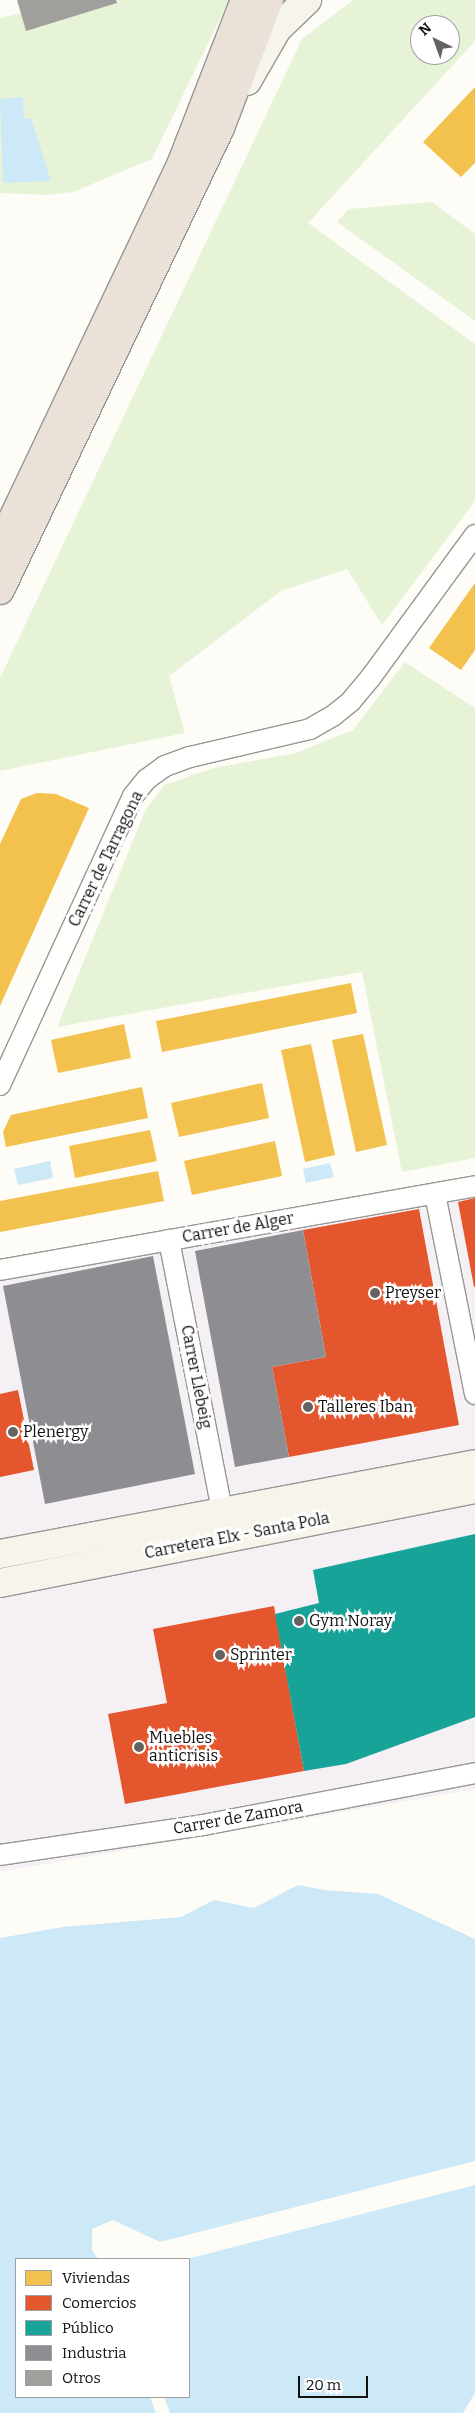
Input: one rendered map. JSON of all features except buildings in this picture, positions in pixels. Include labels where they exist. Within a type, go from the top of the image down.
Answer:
[{"type":"highway","points":[[0,590],[9,551],[181,165],[245,0]]},
{"type":"highway","points":[[0,600],[9,551],[220,128],[269,0]]},
{"type":"main road","points":[[220,128],[277,29],[307,0]]},
{"type":"main road","name":"Carretera Elx - Santa Pola","points":[[0,1554],[224,1514],[475,1464]]},
{"type":"main road","name":"Carretera Elx - Santa Pola","points":[[0,1583],[475,1489]]},
{"type":"street","name":"Carrer de Tarragona","points":[[0,1085],[133,796],[146,779],[165,766],[190,757],[310,729],[334,715],[351,701],[371,677],[475,535]]},
{"type":"street","name":"Carrer de Alger","points":[[0,1270],[475,1186]]},
{"type":"street","points":[[435,1194],[475,1394]]},
{"type":"street","name":"Carrer Llebeig","points":[[170,1240],[224,1514]]},
{"type":"street","name":"Carrer de Zamora","points":[[0,1855],[204,1825],[475,1773]]},
{"type":"shaded area","points":[[475,1186],[475,1789],[0,1872],[0,1270]]},
{"type":"green space","points":[[116,0],[229,0],[152,159],[73,192],[48,195],[0,193],[0,18],[21,13],[26,30]]},
{"type":"green space","points":[[353,0],[475,0],[475,41],[460,57],[460,15],[410,15],[410,65],[453,65],[308,223],[475,344],[475,501],[382,625],[347,569],[281,591],[169,676],[185,733],[0,771],[0,678],[302,39]]},
{"type":"green space","points":[[432,202],[475,234],[475,321],[337,222],[349,209]]},
{"type":"green space","points":[[405,662],[475,708],[475,1158],[402,1172],[362,972],[57,1027],[145,811],[164,785],[214,768],[296,753],[353,730]]},
{"type":"water","points":[[23,97],[24,119],[31,118],[51,181],[3,183],[0,99]]},
{"type":"water","points":[[50,1161],[53,1178],[18,1185],[14,1169]]},
{"type":"water","points":[[330,1163],[334,1177],[306,1183],[303,1169]]},
{"type":"water","points":[[298,1885],[324,1890],[378,1894],[475,1939],[475,2161],[160,2242],[113,2220],[92,2229],[92,2250],[97,2258],[15,2258],[15,2398],[150,2398],[156,2413],[0,2413],[0,1938],[63,1927],[181,1917],[214,1900],[254,1908]]},
{"type":"water","points":[[475,2185],[475,2393],[463,2413],[170,2413],[164,2398],[190,2398],[190,2258]]},
{"type":"place","name":"Preyser","points":[[375,1293]]},
{"type":"place","name":"Talleres Iban","points":[[308,1407]]},
{"type":"place","name":"Plenergy","points":[[13,1432]]},
{"type":"place","name":"Gym Noray","points":[[299,1621]]},
{"type":"place","name":"Sprinter","points":[[220,1655]]},
{"type":"place","name":"Muebles anticrisis","points":[[139,1747]]}]
